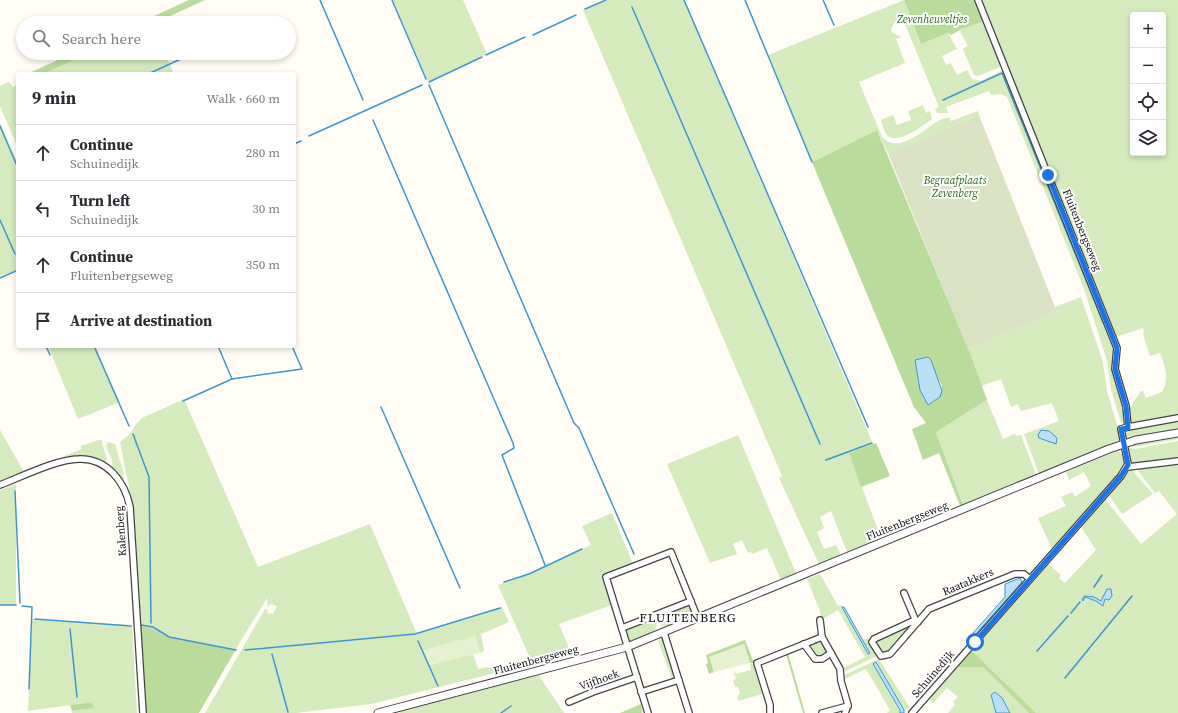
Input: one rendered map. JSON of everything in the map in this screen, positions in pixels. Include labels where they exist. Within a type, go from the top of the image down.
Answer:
[{"type":"street","name":"Fluitenbergseweg","points":[[978,0],[1117,348],[1115,369],[1126,406],[1128,428],[1121,429],[1124,444]]},
{"type":"street","points":[[1128,428],[1178,418]]},
{"type":"street","name":"Fluitenbergseweg","points":[[378,713],[627,647],[1124,444],[1178,432]]},
{"type":"street","points":[[1124,444],[1128,467],[1178,461]]},
{"type":"street","name":"Kalenberg","points":[[0,485],[66,460],[80,458],[102,465],[119,479],[125,488],[130,507],[143,713]]},
{"type":"street","name":"Schuinedijk","points":[[912,713],[1128,467]]},
{"type":"street","name":"Vijfhoek","points":[[648,713],[606,577],[671,552],[690,601]]},
{"type":"street","name":"Raatakkers","points":[[916,622],[874,639],[872,642],[879,654],[881,656],[890,654],[916,622],[929,609],[1007,576],[1020,573],[1030,579]]},
{"type":"street","points":[[904,593],[916,622]]},
{"type":"street","points":[[622,628],[690,601],[698,619]]},
{"type":"street","points":[[820,620],[822,637],[840,669],[841,681],[848,706],[845,713]]},
{"type":"street","points":[[664,633],[689,713]]},
{"type":"street","points":[[770,713],[770,705],[757,664],[822,637]]},
{"type":"street","points":[[804,644],[815,659],[822,659],[831,653]]},
{"type":"street","name":"Vijfhoek","points":[[569,702],[637,677]]},
{"type":"street","points":[[642,692],[679,680]]},
{"type":"street","points":[[822,713],[848,706]]},
{"type":"green space","points":[[189,0],[205,0],[170,16],[154,16]]},
{"type":"green space","points":[[393,0],[463,0],[487,54],[428,82]]},
{"type":"green space","points":[[605,0],[684,0],[873,444],[849,453],[881,538],[847,552],[831,511],[820,517],[824,528],[817,532],[824,549],[836,545],[841,555],[819,564],[779,478],[782,476],[583,10]]},
{"type":"green space","points":[[904,0],[921,44],[948,33],[957,49],[942,56],[946,65],[951,63],[957,75],[967,70],[972,79],[981,81],[1003,70],[1114,344],[1126,422],[1121,423],[1111,389],[1107,361],[1084,289],[1007,97],[1001,94],[991,95],[989,91],[946,107],[948,113],[937,113],[935,109],[939,107],[905,24],[899,22],[894,23],[891,30],[893,33],[901,37],[896,39],[905,63],[859,82],[882,137],[889,142],[903,142],[918,135],[942,119],[949,117],[951,121],[978,111],[979,115],[888,153],[877,130],[812,162],[768,55]]},
{"type":"green space","name":"Zevenheuveltjes","points":[[904,0],[975,0],[984,21],[962,29],[951,35],[948,33],[921,44]]},
{"type":"green space","points":[[982,0],[1178,0],[1178,417],[1131,424],[1128,411],[1141,391],[1143,391],[1146,398],[1162,392],[1166,382],[1166,372],[1160,353],[1150,356],[1143,334],[1143,328],[1116,337]]},
{"type":"green space","points":[[984,21],[1001,64],[1000,67],[978,76],[974,75],[964,52],[963,49],[968,46],[960,31]]},
{"type":"green space","points":[[58,60],[74,60],[47,72],[31,72]]},
{"type":"green space","points":[[74,60],[168,60],[173,72],[47,72]]},
{"type":"green space","points":[[9,82],[13,87],[16,86],[16,143],[0,106],[0,86]]},
{"type":"green space","points":[[923,105],[926,113],[930,111],[932,119],[917,130],[904,136],[891,138],[887,135],[881,120],[893,115],[897,125],[911,120],[908,111]]},
{"type":"green space","name":"Begraafplaats Zevenberg","points":[[979,115],[1057,312],[968,349],[888,153]]},
{"type":"green space","points":[[0,123],[16,159],[16,270],[0,277]]},
{"type":"green space","points":[[877,130],[968,348],[987,400],[936,432],[963,505],[960,506],[939,453],[923,460],[912,429],[926,423],[914,407],[812,162]],"holes":[[[931,360],[938,380],[942,385],[940,397],[928,405]]]},
{"type":"green space","points":[[1081,297],[1103,362],[1107,391],[1121,439],[1119,442],[1039,474],[1024,434],[1059,421],[1052,403],[1021,411],[1018,404],[1011,407],[1001,379],[981,386],[968,349],[1057,312],[1055,307]]},
{"type":"green space","points":[[49,348],[96,348],[120,402],[78,419]]},
{"type":"green space","points":[[184,399],[258,567],[370,524],[417,634],[502,607],[509,622],[481,634],[484,651],[480,653],[475,636],[429,665],[473,654],[478,669],[488,667],[492,668],[495,673],[371,704],[296,713],[205,713],[265,609],[268,610],[267,613],[273,614],[277,606],[271,604],[268,607],[267,598],[236,649],[165,636],[151,628],[140,626],[132,502],[120,442],[131,433],[136,424],[142,418]]},
{"type":"green space","points":[[987,400],[1003,439],[1015,434],[1016,436],[1021,435],[1036,475],[963,505],[936,432]]},
{"type":"green space","points":[[1178,419],[1178,431],[1129,440],[1125,435],[1128,429]]},
{"type":"green space","points":[[0,430],[24,472],[0,481]]},
{"type":"green space","points":[[1178,434],[1178,439],[1134,447],[1131,445]]},
{"type":"green space","points":[[738,435],[796,573],[781,580],[767,548],[752,554],[751,552],[748,553],[742,540],[733,544],[737,554],[710,563],[667,464]]},
{"type":"green space","points":[[102,440],[107,459],[106,462],[84,455],[62,457],[82,449],[81,446]]},
{"type":"green space","points":[[1178,441],[1178,460],[1132,464],[1128,453],[1129,448],[1135,449]]},
{"type":"green space","points":[[108,442],[115,444],[123,471],[124,483],[112,468],[112,460],[106,446]]},
{"type":"green space","points":[[876,443],[890,476],[861,487],[849,453]]},
{"type":"green space","points":[[1117,451],[1123,455],[1125,467],[1032,575],[1030,574],[1052,549],[1038,518],[1066,506],[1061,497],[1072,492],[1075,497],[1091,486],[1084,472],[1069,480],[1066,472]]},
{"type":"green space","points":[[1178,462],[1178,713],[1036,713],[971,650],[1047,563],[1061,575],[1059,578],[1065,583],[1096,550],[1081,527],[1105,499],[1141,544],[1177,514],[1159,491],[1155,493],[1138,471],[1138,468]]},
{"type":"green space","points":[[1131,469],[1153,494],[1122,514],[1108,494]]},
{"type":"green space","points":[[16,484],[16,605],[0,605],[0,490]]},
{"type":"green space","points":[[612,513],[633,564],[602,575],[612,605],[559,624],[571,653],[532,663],[498,585],[544,567],[591,545],[582,526]]},
{"type":"green space","points":[[820,574],[838,606],[841,605],[868,654],[870,652],[863,640],[868,638],[877,654],[877,656],[846,671],[842,669],[865,657],[838,610],[821,620],[820,611],[807,579]]},
{"type":"green space","points":[[687,604],[690,605],[694,617],[671,628],[670,625],[662,626],[655,617],[659,617]]},
{"type":"green space","points":[[654,617],[657,623],[656,629],[649,634],[650,636],[629,643],[625,629],[650,621]]},
{"type":"green space","points":[[32,619],[132,625],[137,713],[72,713],[72,711],[94,708],[92,702],[28,711]]},
{"type":"green space","points":[[912,625],[913,626],[890,652],[882,654],[875,644],[877,639]]},
{"type":"green space","points":[[140,626],[151,628],[165,636],[236,649],[199,713],[145,713]]},
{"type":"green space","points":[[475,636],[480,653],[429,665],[423,650]]},
{"type":"green space","points":[[663,638],[675,677],[672,680],[658,640]]},
{"type":"green space","points":[[745,640],[754,663],[750,663],[744,644],[710,657],[714,672],[709,674],[706,664],[708,663],[706,655]]},
{"type":"green space","points":[[815,642],[823,644],[828,652],[827,654],[818,658],[808,645]]},
{"type":"green space","points":[[744,644],[750,663],[714,672],[709,657]]},
{"type":"green space","points":[[971,650],[1036,713],[1029,713],[983,667],[957,667]]},
{"type":"green space","points":[[788,653],[805,713],[803,713],[786,654]]},
{"type":"green space","points":[[879,659],[910,708],[904,710],[876,662],[874,664],[900,710],[900,713],[887,713],[890,710],[866,669],[843,680],[844,675]]},
{"type":"green space","points":[[750,664],[753,664],[762,694],[738,701],[737,696],[740,694],[738,687],[735,687],[733,680],[736,679],[733,670],[736,674],[751,670]]},
{"type":"green space","points":[[957,667],[983,667],[1029,713],[1010,713],[998,694],[991,695],[996,713],[948,713],[955,705],[953,702],[958,697],[947,688],[933,703],[928,697]]},
{"type":"green space","points":[[538,674],[564,713],[400,713],[399,711]]},
{"type":"green space","points":[[92,702],[94,708],[72,711],[70,705]]},
{"type":"green space","points":[[641,704],[642,713],[620,713]]},
{"type":"water","points":[[928,357],[931,360],[942,391],[940,397],[928,405],[920,390],[915,360]]},
{"type":"water","points":[[1041,430],[1049,431],[1057,438],[1056,444],[1039,438],[1038,435]]},
{"type":"water","points":[[1020,578],[1022,582],[975,635],[973,633],[1005,597],[1005,584]]},
{"type":"water","points":[[1107,589],[1111,589],[1112,596],[1109,600],[1105,599],[1103,606],[1096,601],[1085,597],[1083,601],[1082,600],[1084,596],[1094,597],[1101,601]]},
{"type":"water","points":[[842,607],[844,607],[870,653],[868,654]]},
{"type":"water","points":[[876,662],[904,710],[904,713],[900,713],[900,710],[873,664]]},
{"type":"water","points":[[995,692],[1002,698],[1010,713],[996,713],[991,695]]},
{"type":"waterway","points":[[320,0],[363,100]]},
{"type":"waterway","points":[[392,0],[426,79]]},
{"type":"waterway","points":[[585,9],[606,0]]},
{"type":"waterway","points":[[684,0],[868,427]]},
{"type":"waterway","points":[[745,0],[812,162]]},
{"type":"waterway","points":[[823,0],[834,25]]},
{"type":"waterway","points":[[632,7],[820,444]]},
{"type":"waterway","points":[[533,35],[576,15]]},
{"type":"waterway","points":[[486,55],[525,37]]},
{"type":"waterway","points":[[429,82],[482,57]]},
{"type":"waterway","points":[[152,72],[179,60]]},
{"type":"waterway","points":[[943,100],[1002,73],[1103,322]]},
{"type":"waterway","points":[[309,136],[422,85]]},
{"type":"waterway","points":[[429,85],[574,423],[579,428],[634,554]]},
{"type":"waterway","points":[[373,120],[513,443],[514,448],[502,455],[545,565]]},
{"type":"waterway","points":[[0,126],[16,163]]},
{"type":"waterway","points":[[296,143],[301,141]]},
{"type":"waterway","points":[[0,220],[15,254]]},
{"type":"waterway","points":[[0,278],[16,271]]},
{"type":"waterway","points":[[47,348],[50,355]]},
{"type":"waterway","points":[[95,348],[129,426]]},
{"type":"waterway","points":[[219,348],[232,379]]},
{"type":"waterway","points":[[183,401],[232,379],[302,369],[293,348]]},
{"type":"waterway","points":[[381,407],[460,588]]},
{"type":"waterway","points":[[133,434],[149,477],[151,623]]},
{"type":"waterway","points":[[826,460],[872,443]]},
{"type":"waterway","points":[[15,491],[20,603]]},
{"type":"waterway","points":[[504,582],[529,574],[582,549]]},
{"type":"waterway","points":[[1094,587],[1102,575]]},
{"type":"waterway","points":[[1065,678],[1132,596]]},
{"type":"waterway","points":[[1071,613],[1080,602]]},
{"type":"waterway","points":[[0,605],[16,605]]},
{"type":"waterway","points":[[22,606],[32,607],[29,689]]},
{"type":"waterway","points":[[245,650],[415,634],[500,608]]},
{"type":"waterway","points":[[1037,651],[1068,616]]},
{"type":"waterway","points":[[35,619],[131,626]]},
{"type":"waterway","points":[[141,625],[153,627],[169,637],[236,650]]},
{"type":"waterway","points":[[70,629],[77,697]]},
{"type":"waterway","points":[[418,641],[438,686]]},
{"type":"waterway","points":[[272,654],[288,712]]},
{"type":"waterway","points":[[501,713],[511,706]]},
{"type":"district","name":"FLUITENBERG","points":[[688,617]]},
{"type":"route","points":[[975,642],[1121,476],[1127,469],[1128,465],[1121,429],[1128,428],[1126,406],[1115,369],[1117,348],[1048,175]]}]
